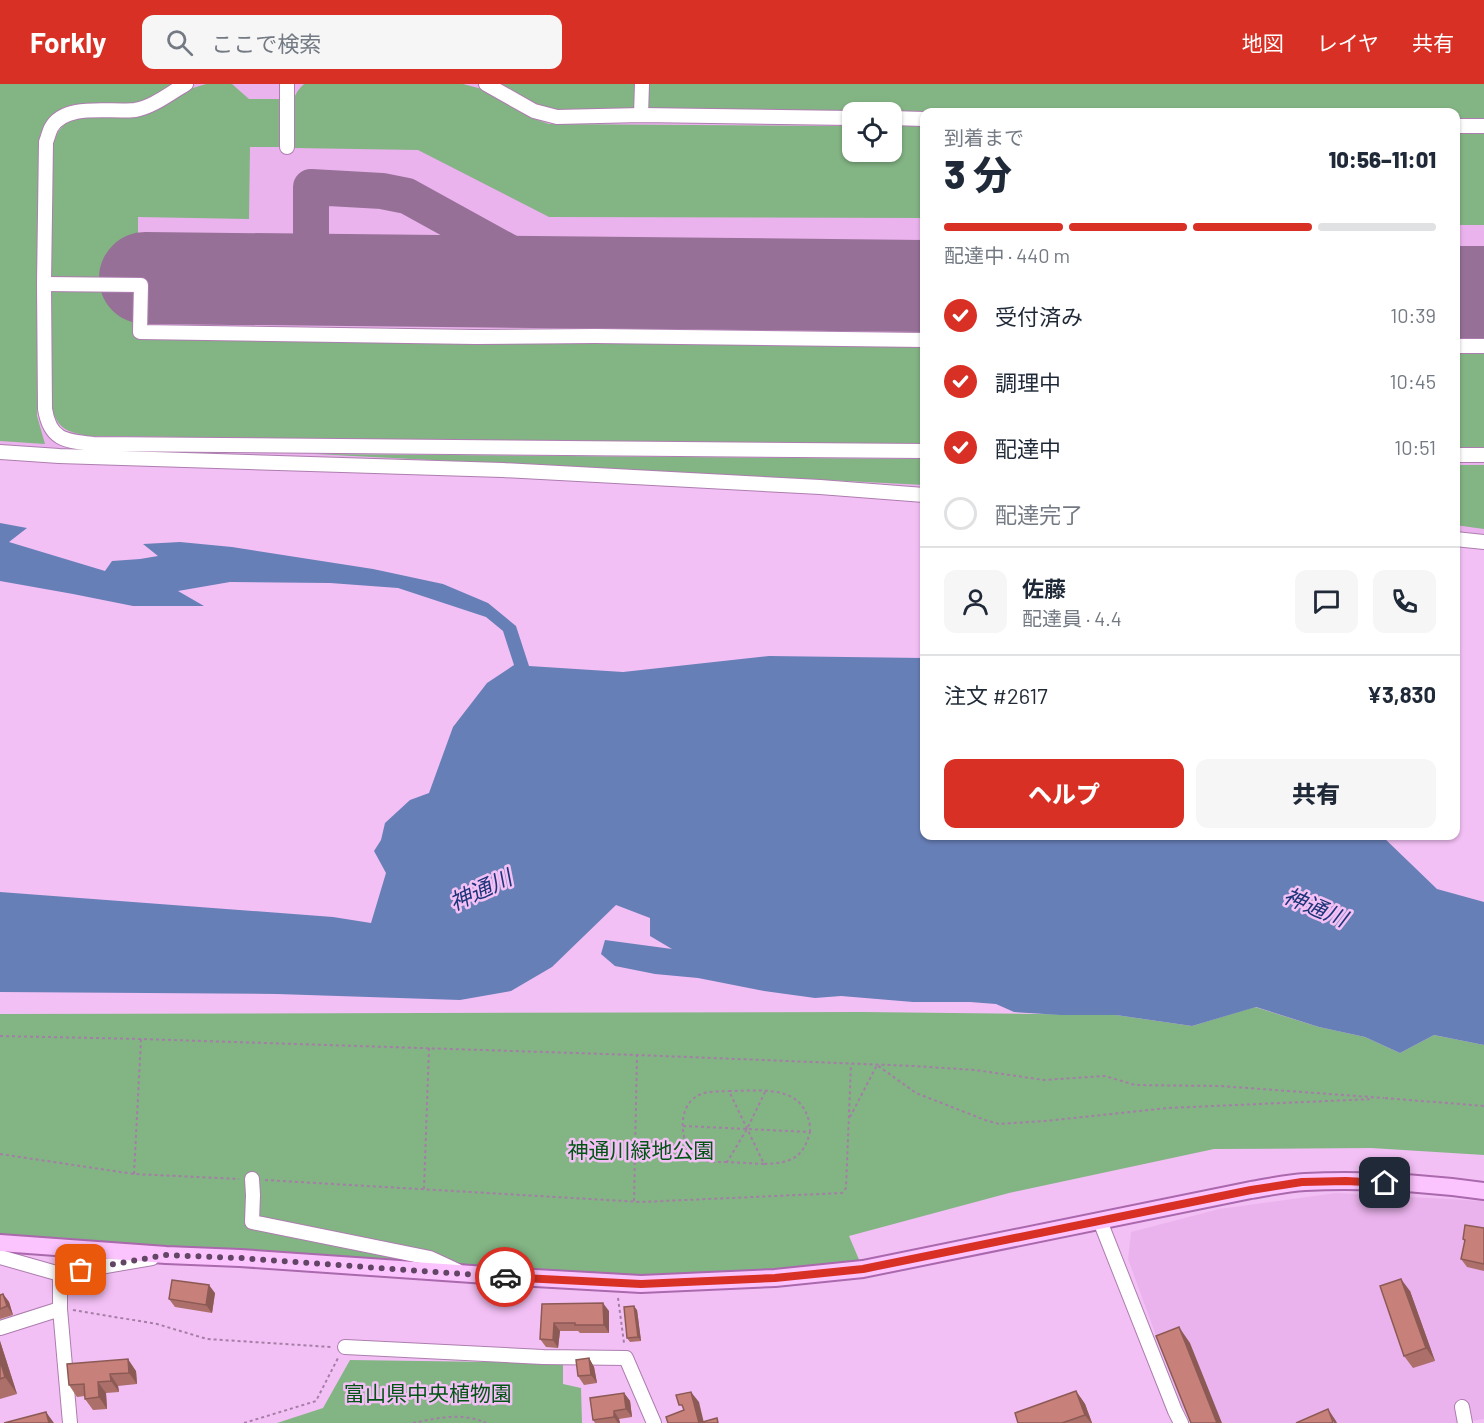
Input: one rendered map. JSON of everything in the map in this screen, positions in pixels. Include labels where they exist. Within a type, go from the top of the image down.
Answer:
[{"type":"main road","points":[[0,1243],[641,1284],[775,1278],[863,1269],[1251,1190],[1302,1182],[1346,1181],[1433,1185],[1484,1191]]},
{"type":"street","points":[[186,84],[147,107],[135,110],[75,112],[62,116],[52,127],[46,142],[45,409],[47,421],[57,436],[70,441],[93,444],[920,452]]},
{"type":"street","points":[[287,84],[287,147]]},
{"type":"street","points":[[486,84],[534,111],[557,117],[641,115],[842,118]]},
{"type":"street","points":[[641,115],[642,84]]},
{"type":"street","points":[[902,118],[920,119]]},
{"type":"street","points":[[1460,126],[1484,126]]},
{"type":"street","points":[[44,284],[141,285],[140,332],[920,340]]},
{"type":"street","points":[[1460,346],[1484,346]]},
{"type":"street","points":[[0,452],[59,456],[502,470],[920,495]]},
{"type":"street","points":[[1460,455],[1484,455]]},
{"type":"street","points":[[1460,540],[1484,542]]},
{"type":"street","points":[[252,1179],[254,1195],[252,1222],[430,1258],[462,1273]]},
{"type":"street","points":[[1100,1221],[1181,1423]]},
{"type":"street","points":[[0,1257],[60,1274],[166,1255]]},
{"type":"street","points":[[60,1274],[60,1309],[69,1423]]},
{"type":"street","points":[[0,1328],[60,1309]]},
{"type":"street","points":[[345,1347],[543,1357],[626,1358],[654,1423]]},
{"type":"street","points":[[1462,1407],[1465,1423]]},
{"type":"path","points":[[0,1036],[637,1054],[850,1063],[975,1070],[1044,1080],[1105,1076],[1136,1085],[1220,1086],[1484,1106]]},
{"type":"path","points":[[134,1174],[141,1039]]},
{"type":"path","points":[[424,1189],[429,1048]]},
{"type":"path","points":[[634,1201],[637,1054]]},
{"type":"path","points":[[0,1154],[134,1174],[634,1201],[842,1193],[846,1188],[850,1063]]},
{"type":"path","points":[[878,1065],[916,1093],[999,1124],[1168,1108],[1384,1098]]},
{"type":"path","points":[[849,1119],[878,1065]]},
{"type":"path","points":[[727,1162],[747,1129],[766,1090]]},
{"type":"path","points":[[766,1090],[792,1096],[808,1117],[810,1132],[801,1154],[791,1161],[779,1164],[709,1162],[696,1156],[688,1148],[683,1133],[684,1117],[688,1105],[694,1098],[707,1092],[729,1092],[766,1090]]},
{"type":"path","points":[[729,1092],[764,1164]]},
{"type":"path","points":[[683,1126],[810,1132]]},
{"type":"path","points":[[617,1296],[626,1358]]},
{"type":"path","points":[[60,1309],[157,1324],[207,1339],[345,1347],[316,1401],[244,1423]]},
{"type":"path","points":[[413,1423],[439,1418],[474,1418],[486,1423]]},
{"type":"shaded area","points":[[0,84],[1484,84],[1484,546],[1460,543],[1460,108],[920,108],[920,494],[0,453]]},
{"type":"shaded area","points":[[1336,1193],[1484,1201],[1484,1419],[1459,1423],[1191,1423],[1182,1407],[1128,1259],[1131,1232],[1219,1209]]},
{"type":"green space","points":[[0,84],[175,84],[135,103],[68,106],[58,111],[49,120],[40,135],[37,416],[45,444],[0,441]]},
{"type":"green space","points":[[206,84],[232,84],[249,99],[279,99],[280,147],[250,147],[249,219],[138,217],[138,281],[50,281],[51,145],[67,120],[82,116],[143,115],[186,90]]},
{"type":"green space","points":[[304,84],[463,84],[486,90],[532,118],[549,124],[842,126],[842,162],[902,162],[902,126],[920,126],[920,218],[549,217],[418,150],[294,148],[291,114],[294,98]]},
{"type":"green space","points":[[502,84],[1484,84],[1484,118],[1460,118],[1460,108],[920,108],[920,113],[902,113],[902,102],[842,102],[842,112],[557,110],[540,107]]},
{"type":"green space","points":[[1460,133],[1484,134],[1484,225],[1460,225]]},
{"type":"green space","points":[[137,288],[136,336],[297,341],[920,345],[920,445],[88,436],[63,428],[51,406],[50,290]]},
{"type":"green space","points":[[1460,352],[1484,353],[1484,451],[1460,451]]},
{"type":"green space","points":[[314,454],[920,459],[920,485]]},
{"type":"green space","points":[[1460,465],[1484,465],[1484,529],[1460,526]]},
{"type":"green space","name":"神通川緑地公園","points":[[1255,1007],[1319,1027],[1365,1037],[1400,1053],[1434,1035],[1484,1045],[1484,1155],[1371,1148],[1214,1149],[1009,1193],[849,1236],[863,1269],[641,1284],[0,1243],[0,1014],[862,1012],[1116,1015],[1192,1026]]},
{"type":"green space","name":"富山県中央植物園","points":[[350,1360],[563,1363],[563,1384],[581,1388],[582,1423],[277,1423],[323,1408]]},
{"type":"water","name":"神通川","points":[[0,523],[27,528],[9,542],[105,571],[112,561],[158,556],[143,544],[180,542],[232,547],[373,569],[443,584],[488,603],[516,626],[529,666],[623,672],[769,656],[920,658],[920,840],[1386,840],[1437,889],[1484,902],[1484,1045],[1434,1035],[1400,1053],[1365,1037],[1319,1027],[1256,1007],[1192,1026],[1116,1015],[1014,1012],[996,1004],[970,1002],[913,1002],[841,996],[815,998],[698,978],[655,974],[615,966],[601,954],[605,940],[672,949],[650,936],[650,918],[616,905],[552,967],[511,991],[460,1000],[277,994],[0,992],[0,892],[333,917],[371,923],[386,873],[374,851],[381,840],[385,823],[410,800],[429,793],[453,727],[487,683],[514,665],[503,631],[486,617],[398,588],[330,583],[230,582],[178,591],[204,606],[133,606],[0,581]]},
{"type":"building","points":[[1465,1225],[1484,1228],[1484,1264],[1461,1259]]},
{"type":"building","points":[[1401,1279],[1426,1348],[1404,1356],[1380,1286]]},
{"type":"building","points":[[172,1280],[209,1285],[206,1305],[169,1299]]},
{"type":"building","points":[[3,1294],[7,1306],[0,1309],[0,1295]]},
{"type":"building","points":[[603,1303],[604,1325],[554,1323],[553,1340],[540,1339],[542,1304]]},
{"type":"building","points":[[634,1306],[638,1337],[627,1338],[624,1307]]},
{"type":"building","points":[[1179,1327],[1217,1423],[1191,1423],[1156,1336]]},
{"type":"building","points":[[589,1358],[591,1375],[578,1376],[576,1360]]},
{"type":"building","points":[[128,1359],[129,1373],[110,1374],[111,1381],[98,1382],[99,1397],[85,1399],[84,1384],[69,1385],[67,1364]]},
{"type":"building","points":[[0,1360],[5,1377],[0,1379]]},
{"type":"building","points":[[1076,1391],[1085,1415],[1062,1423],[1018,1423],[1015,1413]]},
{"type":"building","points":[[691,1392],[699,1423],[668,1423],[666,1417],[684,1410],[682,1405],[679,1405],[676,1395]]},
{"type":"building","points":[[624,1393],[626,1409],[614,1411],[614,1417],[593,1420],[590,1398]]},
{"type":"building","points":[[1328,1409],[1333,1422],[1331,1423],[1296,1423]]},
{"type":"building","points":[[46,1412],[49,1423],[4,1423]]},
{"type":"building","points":[[717,1418],[718,1423],[699,1423]]},
{"type":"taxiway","points":[[311,280],[311,187],[382,191],[407,196],[565,283]]},
{"type":"runway","points":[[145,278],[920,286]]},
{"type":"runway","points":[[1460,292],[1484,292]]},
{"type":"way so far","points":[[81,1270],[166,1255],[505,1277]]},
{"type":"route","points":[[505,1277],[641,1284],[775,1278],[863,1269],[1251,1190],[1302,1182],[1385,1183]]}]
